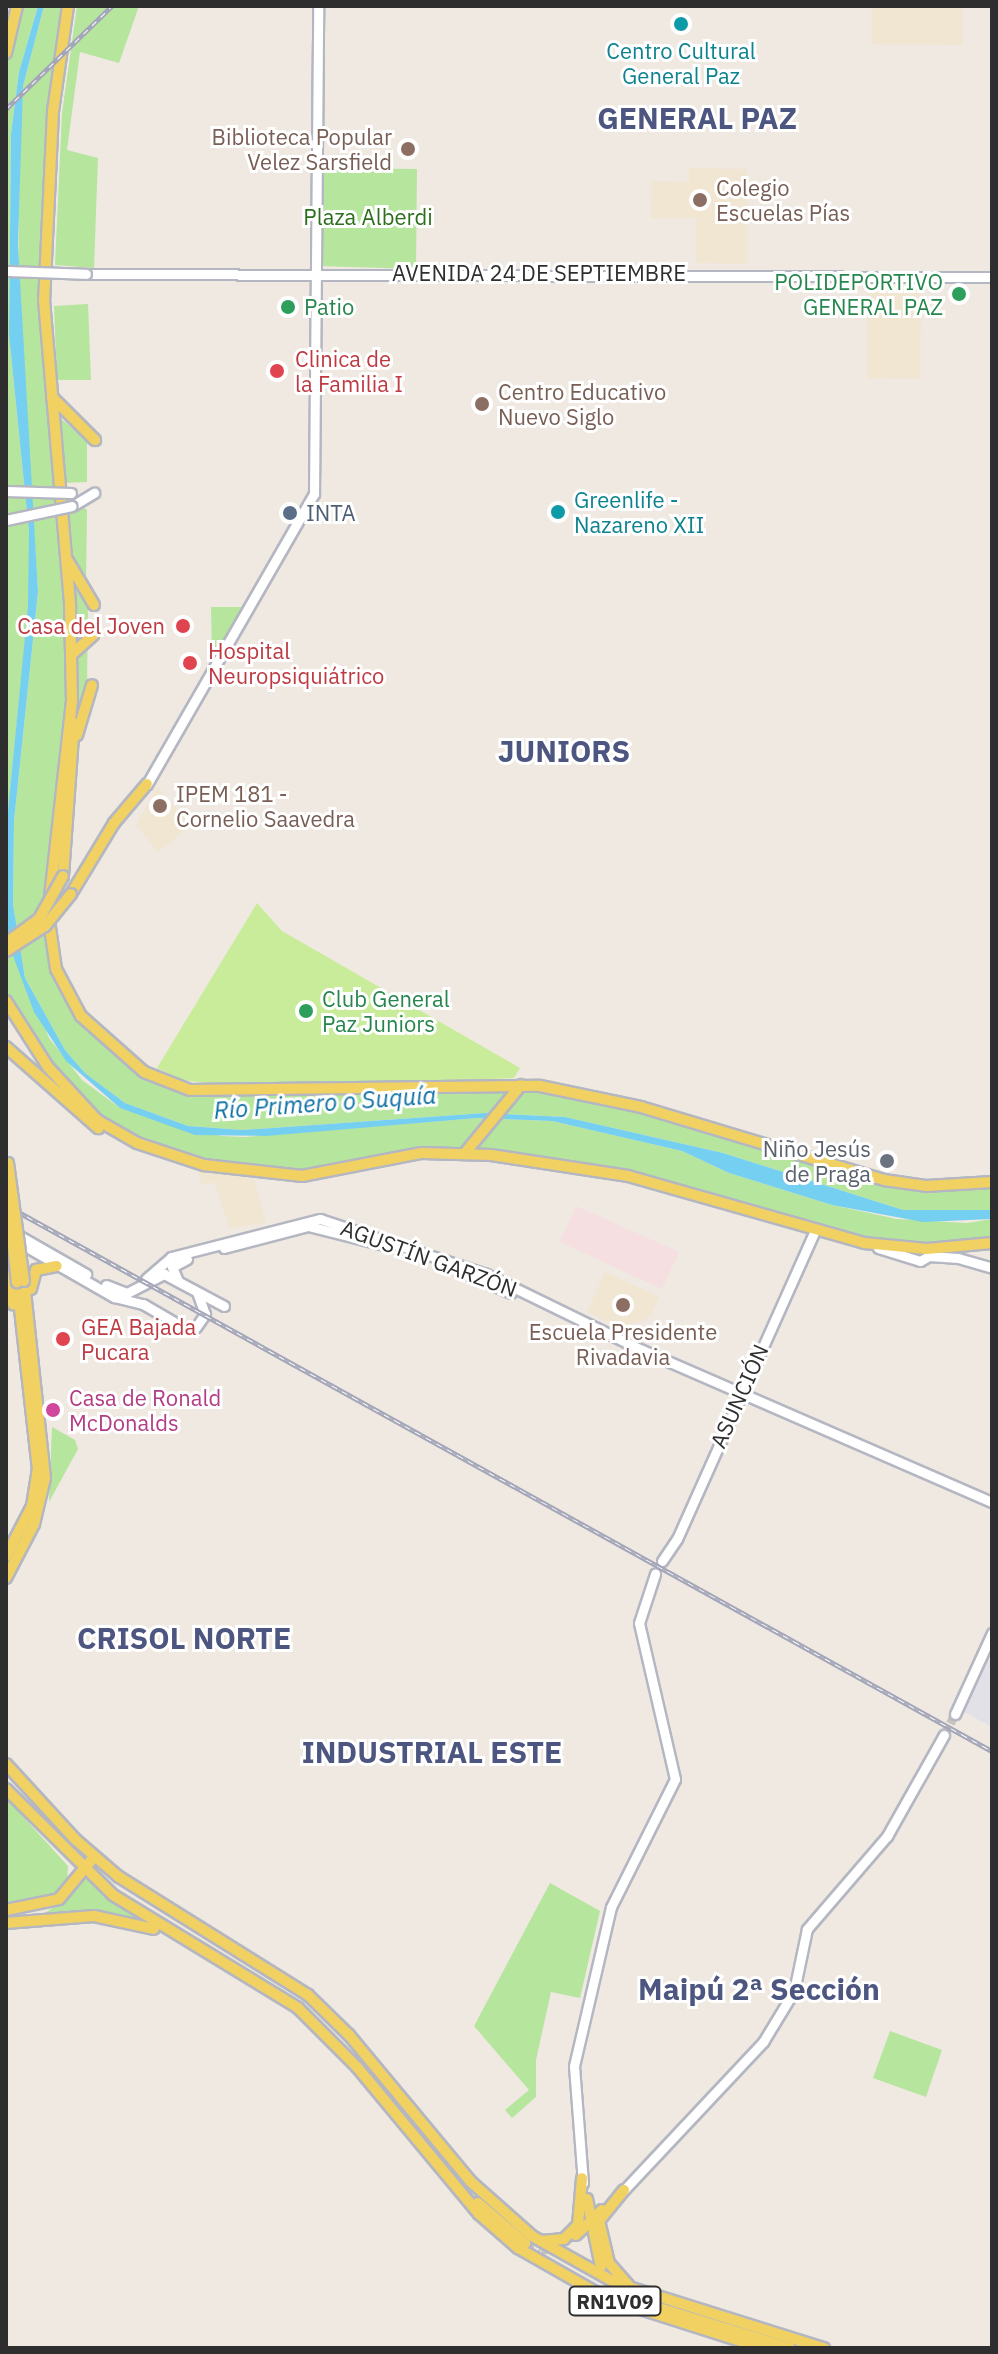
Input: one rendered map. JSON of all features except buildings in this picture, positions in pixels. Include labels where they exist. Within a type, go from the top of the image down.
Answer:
[{"type":"main road","points":[[6,53],[17,6]]},
{"type":"main road","points":[[68,6],[53,112],[44,284],[76,741]]},
{"type":"main road","points":[[6,951],[45,926],[71,894],[114,823],[147,784],[314,494],[318,6]]},
{"type":"main road","name":"AVENIDA 24 DE SEPTIEMBRE","points":[[6,271],[86,274],[316,272],[992,277]]},
{"type":"main road","points":[[51,395],[95,440]]},
{"type":"main road","points":[[6,491],[94,493],[72,506],[6,520]]},
{"type":"main road","points":[[65,556],[94,605]]},
{"type":"main road","points":[[71,655],[93,635]]},
{"type":"main road","points":[[6,943],[39,919],[63,876],[76,741],[92,685]]},
{"type":"main road","points":[[72,701],[49,900],[50,946],[75,1007],[119,1054],[157,1079],[201,1092],[518,1088],[610,1099],[896,1182],[944,1187],[992,1182]]},
{"type":"main road","points":[[6,1001],[65,1088],[97,1120],[137,1143]]},
{"type":"main road","points":[[6,1047],[93,1125],[137,1143],[225,1170],[289,1177],[334,1173],[422,1153],[466,1151],[604,1171],[920,1261],[929,1256],[958,1258],[992,1266]]},
{"type":"main road","points":[[466,1151],[518,1088]]},
{"type":"main road","points":[[6,1556],[34,1496],[38,1459],[7,1160]]},
{"type":"main road","points":[[6,1183],[40,1403]]},
{"type":"main road","name":"AGUSTÍN GARZÓN","points":[[145,1280],[171,1257],[320,1219],[486,1274],[642,1350]]},
{"type":"main road","name":"AGUSTÍN GARZÓN","points":[[178,1281],[172,1269],[180,1260],[319,1227],[442,1264],[992,1502]]},
{"type":"main road","name":"ASUNCIÓN","points":[[662,1561],[677,1539],[815,1230]]},
{"type":"main road","points":[[8,1234],[57,1266],[114,1297],[143,1304],[186,1329],[196,1327],[205,1314],[197,1292]]},
{"type":"main road","points":[[8,1234],[119,1292],[160,1274],[224,1306]]},
{"type":"main road","points":[[864,1243],[927,1249],[992,1266]]},
{"type":"main road","points":[[927,1249],[992,1243]]},
{"type":"main road","points":[[6,1264],[33,1416]]},
{"type":"main road","points":[[6,1578],[42,1498],[46,1460],[31,1278],[40,1267],[57,1266]]},
{"type":"main road","points":[[143,1304],[145,1280]]},
{"type":"main road","points":[[601,2267],[582,2178],[574,2066],[611,1907],[675,1779],[639,1623],[655,1574]]},
{"type":"main road","points":[[955,1714],[992,1633]]},
{"type":"main road","points":[[632,2288],[612,2269],[599,2232],[601,2217],[763,2042],[794,1991],[807,1929],[887,1836],[944,1735]]},
{"type":"main road","name":"RN1V09","points":[[6,1762],[53,1817],[94,1857],[145,1896],[308,1995],[357,2043],[470,2181],[529,2240],[632,2288],[824,2348]]},
{"type":"main road","name":"RN1V09","points":[[6,1791],[81,1868],[174,1937],[282,1996],[328,2035],[484,2218],[526,2253],[606,2298],[763,2348]]},
{"type":"main road","points":[[6,1910],[54,1902],[68,1891],[81,1868],[94,1857]]},
{"type":"main road","points":[[6,1923],[94,1916],[129,1921],[174,1937]]},
{"type":"main road","points":[[372,2086],[478,2202],[529,2240],[551,2243],[575,2229],[582,2178]]},
{"type":"main road","points":[[562,2246],[624,2190]]},
{"type":"main road","points":[[636,2301],[790,2348]]},
{"type":"shaded area","points":[[872,6],[963,6],[963,45],[872,44]]},
{"type":"shaded area","name":"Colegio Escuelas Pías","points":[[689,168],[747,169],[748,264],[696,263],[696,218],[651,218],[652,181],[689,182]]},
{"type":"shaded area","points":[[867,285],[921,286],[920,379],[867,378]]},
{"type":"shaded area","name":"IPEM 181 - Cornelio Saavedra","points":[[157,787],[192,825],[158,852],[136,825]]},
{"type":"shaded area","points":[[197,1169],[254,1179],[266,1222],[230,1229],[214,1182],[202,1185]]},
{"type":"shaded area","points":[[576,1206],[679,1252],[662,1289],[560,1242]]},
{"type":"shaded area","name":"Escuela Presidente Rivadavia","points":[[605,1272],[659,1297],[650,1317],[622,1328],[587,1312]]},
{"type":"shaded area","points":[[992,1622],[992,1727],[952,1706]]},
{"type":"green space","points":[[17,6],[38,6],[19,72],[11,134],[9,335],[29,532],[29,601],[6,832],[6,53]]},
{"type":"green space","points":[[44,6],[68,6],[44,284],[72,701],[50,946],[68,995],[119,1054],[190,1090],[521,1085],[610,1099],[910,1185],[992,1182],[992,1210],[903,1210],[723,1153],[565,1117],[485,1113],[242,1130],[188,1126],[125,1103],[85,1073],[65,1050],[25,978],[13,904],[14,821],[38,592],[18,293],[20,138],[23,86]]},
{"type":"green space","points":[[77,6],[139,6],[119,63],[80,52],[67,150],[98,158],[94,268],[55,265],[62,113]]},
{"type":"green space","name":"Plaza Alberdi","points":[[320,168],[417,169],[416,269],[318,266]]},
{"type":"green space","points":[[88,304],[91,380],[57,380],[54,306]]},
{"type":"green space","points":[[58,416],[87,441],[87,482],[63,483]]},
{"type":"green space","points":[[82,506],[87,510],[86,585],[69,563],[65,509]]},
{"type":"green space","points":[[71,579],[88,604],[87,687],[78,712]]},
{"type":"green space","points":[[211,607],[245,607],[212,660]]},
{"type":"green space","name":"Club General Paz Juniors","points":[[257,903],[282,931],[520,1068],[514,1078],[239,1088],[183,1080],[157,1068]]},
{"type":"green space","points":[[6,937],[49,1038],[82,1080],[120,1108],[221,1136],[245,1137],[477,1118],[552,1121],[682,1151],[729,1173],[832,1205],[897,1219],[967,1223],[992,1219],[992,1243],[885,1246],[628,1176],[447,1152],[360,1167],[257,1175],[137,1143],[84,1108],[6,1001]]},
{"type":"green space","points":[[52,1427],[75,1440],[78,1449],[49,1502]]},
{"type":"green space","points":[[6,1798],[68,1866],[67,1885],[50,1900],[6,1907]]},
{"type":"green space","points":[[80,1874],[148,1923],[96,1912],[40,1916],[68,1898]]},
{"type":"green space","points":[[550,1883],[600,1911],[580,1998],[551,1992],[536,2060],[536,2097],[512,2118],[505,2110],[529,2090],[474,2026]]},
{"type":"green space","points":[[890,2031],[942,2050],[926,2097],[873,2078]]},
{"type":"water","points":[[38,6],[44,6],[23,86],[18,245],[38,592],[14,821],[13,904],[25,978],[65,1050],[85,1073],[125,1103],[188,1126],[242,1130],[485,1113],[565,1117],[723,1153],[903,1210],[992,1210],[992,1219],[923,1222],[832,1205],[729,1173],[682,1151],[552,1121],[477,1118],[266,1136],[195,1135],[120,1108],[66,1061],[34,1012],[6,937],[6,831],[28,606],[29,532],[9,335],[11,134],[19,72]]},
{"type":"tunnel","points":[[944,1735],[955,1714]]},
{"type":"tunnel","points":[[525,2243],[541,2250],[562,2246]]},
{"type":"tunnel","points":[[608,2280],[636,2301]]},
{"type":"railway","points":[[6,109],[112,6]]},
{"type":"railway","points":[[6,1205],[992,1751]]},
{"type":"place","name":"Centro Cultural General Paz","points":[[681,24]]},
{"type":"place","name":"Biblioteca Popular Velez Sarsfield","points":[[408,149]]},
{"type":"place","name":"Colegio Escuelas Pías","points":[[700,200]]},
{"type":"place","name":"POLIDEPORTIVO GENERAL PAZ","points":[[959,294]]},
{"type":"place","name":"Patio","points":[[288,307]]},
{"type":"place","name":"Clinica de la Familia I","points":[[277,371]]},
{"type":"place","name":"Centro Educativo Nuevo Siglo","points":[[482,404]]},
{"type":"place","name":"Greenlife - Nazareno XII","points":[[558,512]]},
{"type":"place","name":"INTA","points":[[290,513]]},
{"type":"place","name":"Casa del Joven","points":[[183,626]]},
{"type":"place","name":"Hospital Neuropsiquiátrico","points":[[190,663]]},
{"type":"place","name":"IPEM 181 - Cornelio Saavedra","points":[[160,806]]},
{"type":"place","name":"Club General Paz Juniors","points":[[306,1011]]},
{"type":"place","name":"Niño Jesús de Praga","points":[[887,1161]]},
{"type":"place","name":"Escuela Presidente Rivadavia","points":[[623,1305]]},
{"type":"place","name":"GEA Bajada Pucara","points":[[63,1339]]},
{"type":"place","name":"Casa de Ronald McDonalds","points":[[53,1410]]},
{"type":"district","name":"GENERAL PAZ","points":[[697,118]]},
{"type":"district","name":"JUNIORS","points":[[564,751]]},
{"type":"district","name":"CRISOL NORTE","points":[[184,1638]]},
{"type":"district","name":"INDUSTRIAL ESTE","points":[[432,1752]]},
{"type":"district","name":"Maipú 2ª Sección","points":[[759,1989]]},
{"type":"water label","name":"Río Primero o Suquía","points":[[325,1103]]}]
